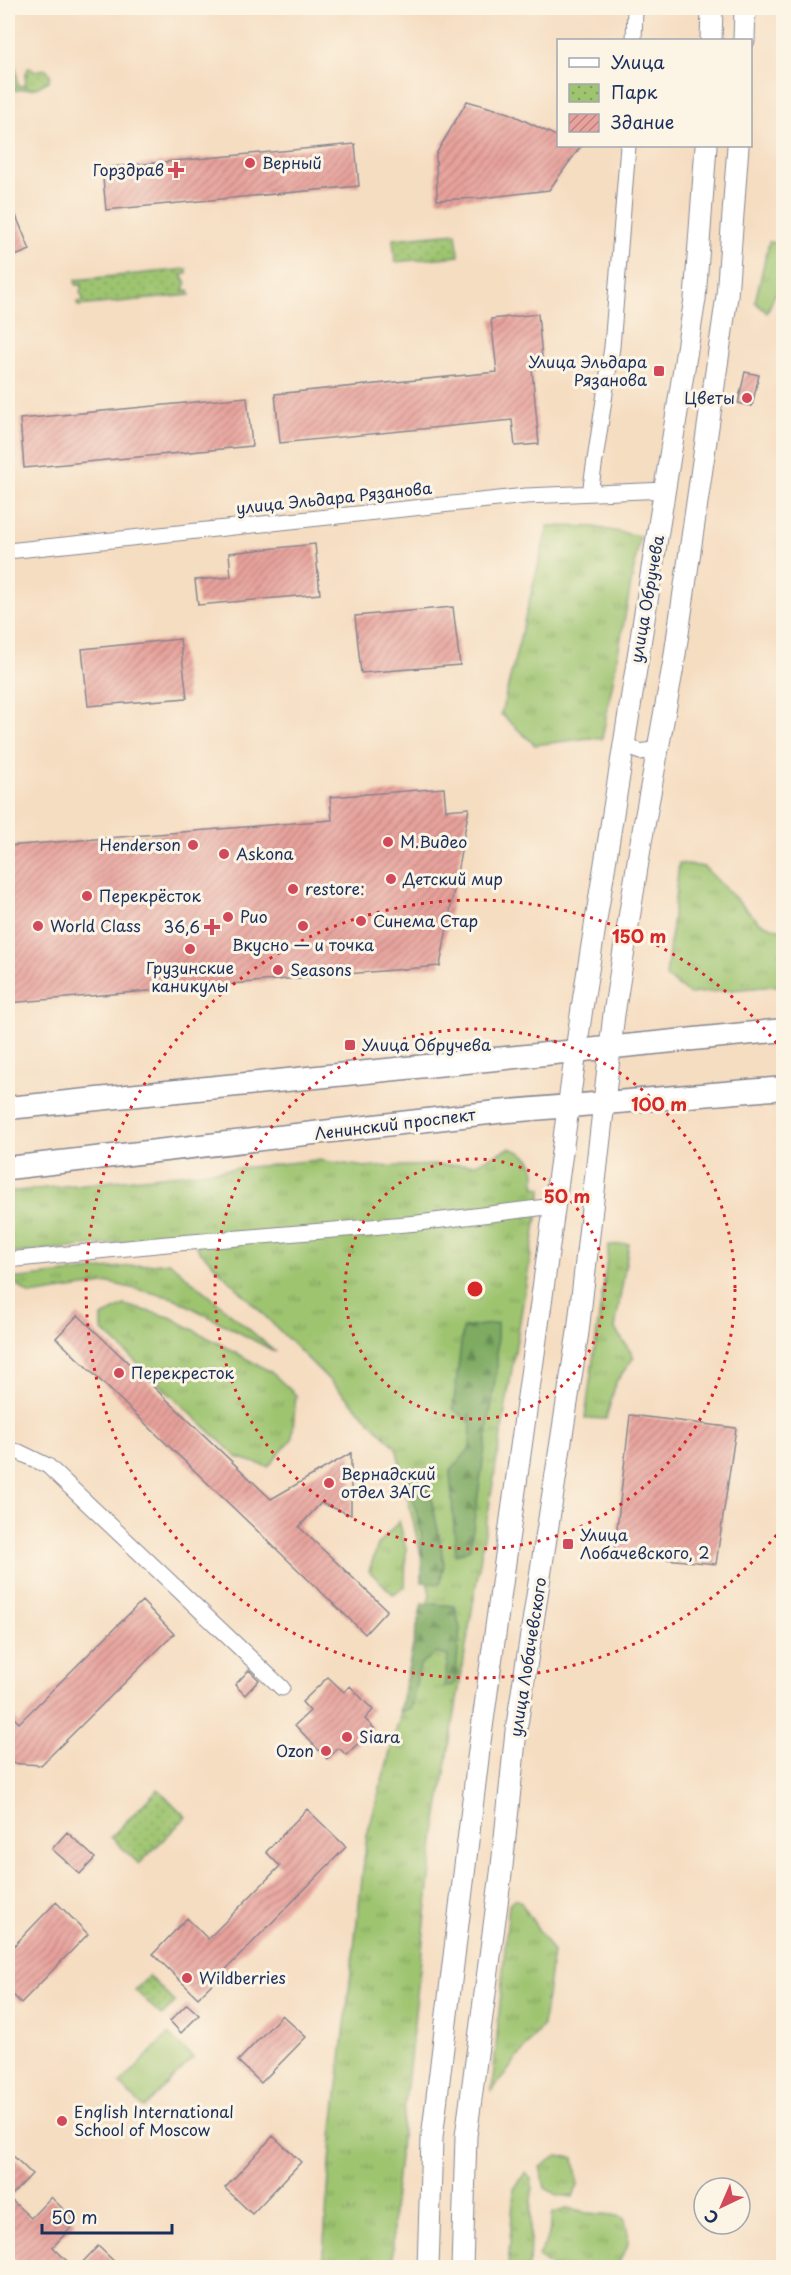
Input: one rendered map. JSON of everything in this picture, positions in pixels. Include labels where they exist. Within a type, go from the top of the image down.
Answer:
[{"type":"main road","points":[[711,39],[712,8]]},
{"type":"main road","points":[[744,39],[745,8]]},
{"type":"main road","name":"улица Обручева","points":[[576,1051],[695,299],[706,147]]},
{"type":"main road","name":"улица Обручева","points":[[609,1047],[660,738],[727,296],[738,147]]},
{"type":"main road","points":[[8,1108],[783,1030]]},
{"type":"main road","name":"улица Лобачевского","points":[[462,2268],[466,2136],[502,1866],[516,1731],[578,1332],[609,1047]]},
{"type":"main road","points":[[428,2268],[432,2138],[465,1858],[576,1051]]},
{"type":"main road","name":"Ленинский проспект","points":[[8,1168],[569,1106],[783,1088]]},
{"type":"street","points":[[634,39],[635,8]]},
{"type":"street","points":[[590,493],[612,347],[628,147]]},
{"type":"street","name":"улица Эльдара Рязанова","points":[[8,551],[526,496],[666,490]]},
{"type":"street","points":[[625,732],[628,744],[640,752],[652,750],[660,738]]},
{"type":"street","points":[[8,1247],[13,1259],[418,1223],[554,1206]]},
{"type":"street","points":[[8,1450],[20,1452],[48,1466],[282,1688]]},
{"type":"green space","points":[[29,67],[34,71],[46,69],[50,74],[49,81],[36,88],[8,91],[8,69],[16,68],[18,86],[26,85],[25,75]]},
{"type":"green space","points":[[456,233],[459,256],[395,262],[393,239]]},
{"type":"green space","points":[[769,242],[783,244],[784,295],[775,294],[767,313],[755,302]]},
{"type":"green space","points":[[187,269],[187,274],[182,275],[186,283],[184,291],[189,290],[190,295],[78,306],[77,302],[84,301],[80,292],[82,285],[76,285],[75,280]]},
{"type":"green space","points":[[548,526],[594,527],[640,536],[602,739],[590,738],[535,745],[501,714]]},
{"type":"green space","points":[[679,863],[704,867],[759,922],[783,931],[783,985],[689,994],[666,977]]},
{"type":"green space","points":[[509,1148],[528,1157],[534,1166],[534,1187],[542,1188],[435,1833],[393,2211],[393,2267],[322,2267],[332,2137],[367,1835],[420,1644],[430,1594],[396,1447],[198,1249],[191,1236],[8,1254],[8,1192],[317,1160],[366,1167],[476,1164]]},
{"type":"green space","points":[[629,1244],[615,1329],[634,1357],[616,1382],[606,1419],[585,1418],[609,1245]]},
{"type":"green space","points":[[169,1262],[276,1352],[174,1298],[110,1283],[30,1295],[10,1279]]},
{"type":"green space","points":[[124,1305],[170,1317],[271,1372],[296,1395],[292,1439],[268,1467],[237,1457],[102,1330],[102,1317]]},
{"type":"green space","points":[[497,1323],[497,1367],[470,1549],[456,1555],[450,1472],[470,1448],[471,1423],[453,1409],[463,1328]]},
{"type":"green space","points":[[416,1473],[429,1489],[438,1530],[444,1563],[440,1584],[422,1582],[422,1537],[408,1475]]},
{"type":"green space","points":[[399,1521],[406,1548],[405,1587],[393,1594],[369,1571],[378,1545]]},
{"type":"green space","points":[[422,1603],[455,1606],[460,1628],[455,1684],[444,1688],[448,1656],[436,1653],[420,1665],[411,1708],[399,1712]]},
{"type":"green space","points":[[158,1789],[186,1817],[139,1864],[111,1837]]},
{"type":"green space","points":[[515,1899],[520,1901],[553,1952],[543,2025],[492,2091],[509,1904]]},
{"type":"green space","points":[[149,1976],[175,2002],[162,2016],[135,1990]]},
{"type":"green space","points":[[168,2034],[193,2058],[144,2108],[120,2084]]},
{"type":"green space","points":[[558,2155],[574,2158],[578,2185],[573,2197],[557,2195],[545,2188],[540,2167]]},
{"type":"green space","points":[[525,2173],[532,2180],[529,2267],[508,2267],[514,2189]]},
{"type":"green space","points":[[569,2208],[584,2213],[609,2214],[624,2218],[628,2244],[616,2267],[552,2267],[538,2256],[548,2238],[553,2213]]},
{"type":"building","points":[[467,101],[509,113],[557,137],[557,147],[580,147],[549,190],[482,198],[437,200],[436,154]]},
{"type":"building","points":[[355,144],[359,186],[106,210],[102,168]]},
{"type":"building","points":[[8,196],[30,250],[8,259]]},
{"type":"building","points":[[538,314],[543,368],[532,369],[539,444],[515,446],[512,420],[280,443],[275,394],[497,372],[491,319]]},
{"type":"building","points":[[745,372],[759,375],[752,406],[738,403]]},
{"type":"building","points":[[247,397],[252,446],[24,468],[20,419]]},
{"type":"building","points":[[315,544],[320,594],[198,605],[195,580],[231,577],[229,553]]},
{"type":"building","points":[[453,607],[460,665],[361,673],[355,616]]},
{"type":"building","points":[[180,639],[187,698],[88,706],[82,649]]},
{"type":"building","name":"Рио","points":[[444,788],[446,810],[469,808],[440,966],[8,1003],[8,846],[332,820],[330,797]]},
{"type":"building","points":[[78,1315],[271,1499],[351,1453],[351,1515],[321,1503],[299,1527],[387,1610],[365,1634],[56,1338]]},
{"type":"building","points":[[630,1415],[736,1428],[716,1564],[614,1554]]},
{"type":"building","points":[[142,1601],[174,1634],[41,1765],[8,1763],[8,1712],[19,1723]]},
{"type":"building","points":[[249,1670],[259,1680],[245,1695],[235,1685]]},
{"type":"building","points":[[328,1677],[344,1692],[350,1686],[373,1710],[365,1719],[374,1728],[346,1755],[339,1748],[327,1759],[295,1725],[310,1711],[302,1702]]},
{"type":"building","points":[[307,1809],[346,1847],[198,1998],[153,1954],[187,1918],[208,1939],[280,1866],[266,1852]]},
{"type":"building","points":[[67,1832],[95,1858],[80,1874],[52,1849]]},
{"type":"building","points":[[56,1902],[88,1934],[21,2003],[8,1990],[8,1952]]},
{"type":"building","points":[[187,2004],[199,2015],[181,2033],[170,2021]]},
{"type":"building","points":[[282,2015],[306,2037],[261,2083],[238,2061]]},
{"type":"building","points":[[273,2136],[301,2162],[252,2214],[225,2188]]},
{"type":"building","points":[[8,2151],[32,2174],[9,2198],[31,2218],[51,2197],[76,2222],[53,2247],[74,2268],[22,2268],[8,2253]]},
{"type":"building","points":[[98,2246],[121,2268],[77,2268]]},
{"type":"place","name":"Верный","points":[[250,163]]},
{"type":"place","name":"Горздрав","points":[[176,170]]},
{"type":"place","name":"Улица Эльдара Рязанова","points":[[659,371]]},
{"type":"place","name":"Цветы","points":[[747,398]]},
{"type":"place","name":"М.Видео","points":[[388,842]]},
{"type":"place","name":"Henderson","points":[[193,845]]},
{"type":"place","name":"Askona","points":[[224,854]]},
{"type":"place","name":"Детский мир","points":[[391,879]]},
{"type":"place","name":"restore:","points":[[293,889]]},
{"type":"place","name":"Перекрёсток","points":[[87,896]]},
{"type":"place","name":"Рио","points":[[228,917]]},
{"type":"place","name":"Синема Стар","points":[[361,921]]},
{"type":"place","name":"World Class","points":[[38,926]]},
{"type":"place","name":"Вкусно — и точка","points":[[303,926]]},
{"type":"place","name":"36,6","points":[[212,927]]},
{"type":"place","name":"Грузинские каникулы","points":[[190,949]]},
{"type":"place","name":"Seasons","points":[[278,970]]},
{"type":"place","name":"Улица Обручева","points":[[350,1045]]},
{"type":"place","name":"Перекресток","points":[[119,1373]]},
{"type":"place","name":"Вернадский отдел ЗАГС","points":[[329,1483]]},
{"type":"place","name":"Улица Лобачевского, 2","points":[[568,1544]]},
{"type":"place","name":"Siara","points":[[347,1737]]},
{"type":"place","name":"Ozon","points":[[326,1751]]},
{"type":"place","name":"Wildberries","points":[[187,1978]]},
{"type":"place","name":"English International School of Moscow","points":[[62,2121]]}]
